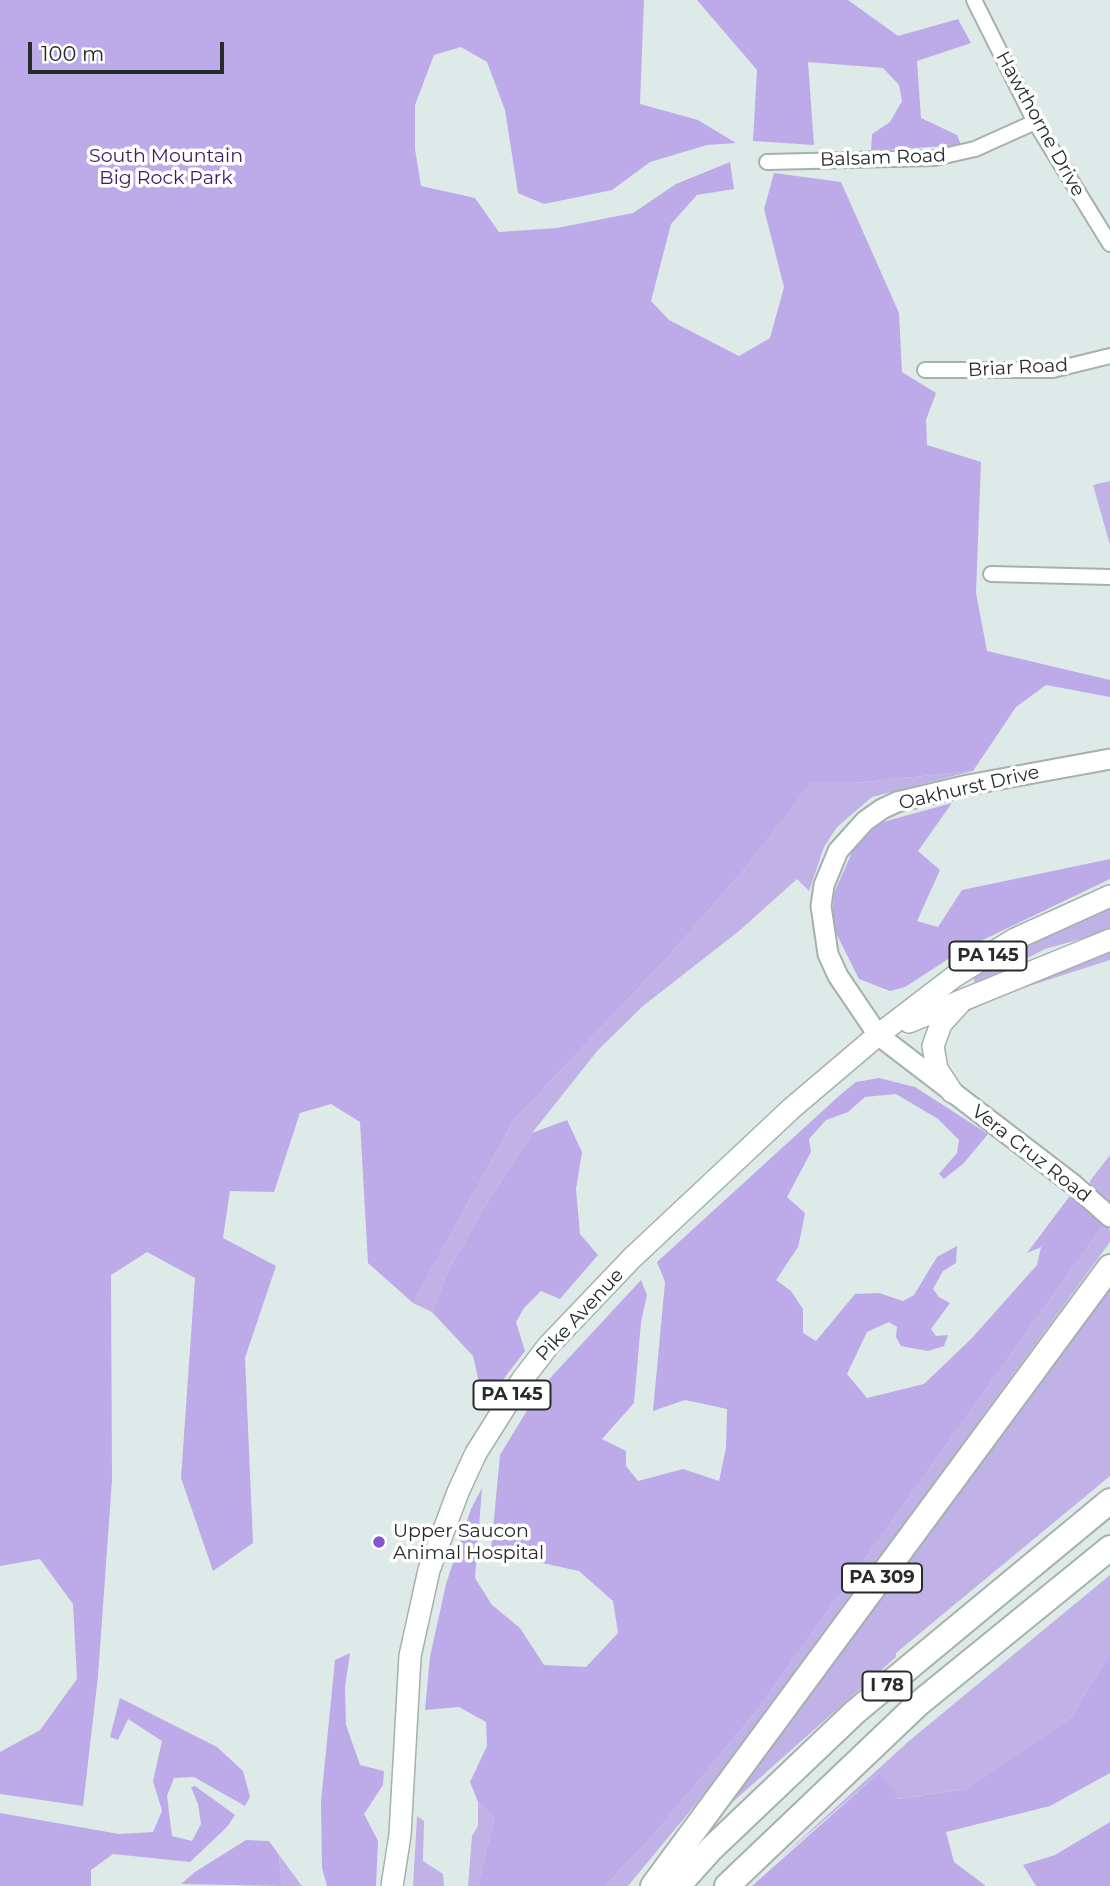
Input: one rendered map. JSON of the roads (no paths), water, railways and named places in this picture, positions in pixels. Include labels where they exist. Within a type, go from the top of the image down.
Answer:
[{"type":"highway","name":"PA 309","points":[[653,1886],[1110,1267]]},
{"type":"highway","name":"I 78","points":[[678,1886],[711,1849],[855,1712],[1110,1501]]},
{"type":"highway","name":"I 78","points":[[727,1886],[917,1705],[1110,1548]]},
{"type":"main road","name":"Pike Avenue","points":[[392,1886],[400,1835],[406,1692],[417,1616],[442,1531],[476,1453],[504,1407],[548,1346],[622,1268],[792,1108],[878,1035],[955,976],[1015,939],[1110,896]]},
{"type":"main road","name":"Pike Avenue","points":[[878,1035],[1110,940]]},
{"type":"main road","points":[[952,1091],[937,1069],[933,1046],[941,1024],[966,998]]},
{"type":"street","name":"Hawthorne Drive","points":[[974,0],[1035,122],[1110,244]]},
{"type":"street","name":"Balsam Road","points":[[767,162],[935,158],[975,149],[1035,122]]},
{"type":"street","name":"Briar Road","points":[[925,370],[1053,370],[1110,356]]},
{"type":"street","points":[[991,574],[1110,577]]},
{"type":"street","name":"Oakhurst Drive","points":[[952,1091],[878,1035],[838,976],[828,954],[821,922],[827,876],[850,835],[865,821],[897,802],[968,785],[1110,759]]},
{"type":"street","name":"Vera Cruz Road","points":[[952,1091],[1076,1187],[1110,1217]]},
{"type":"place","name":"Upper Saucon Animal Hospital","points":[[379,1542]]},
{"type":"park label","name":"South Mountain Big Rock Park","points":[[166,167]]}]
